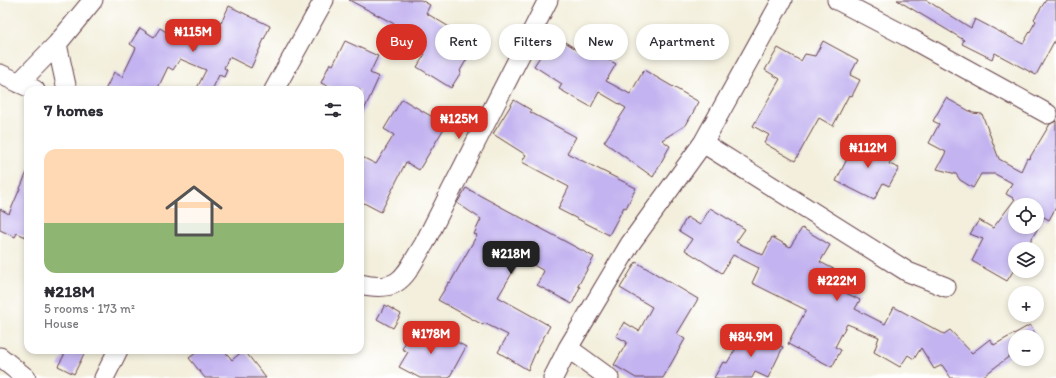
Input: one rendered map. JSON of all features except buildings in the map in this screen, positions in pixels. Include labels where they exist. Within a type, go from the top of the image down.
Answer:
[{"type":"street","points":[[0,74],[27,86],[57,44],[93,0]]},
{"type":"street","points":[[276,86],[324,0]]},
{"type":"street","points":[[364,285],[387,287],[402,279],[424,244],[548,0]]},
{"type":"street","points":[[553,378],[568,348],[630,244],[703,143],[782,0]]},
{"type":"street","points":[[836,0],[908,36],[1048,114]]},
{"type":"street","points":[[57,44],[66,86]]},
{"type":"street","points":[[703,143],[908,272],[946,287]]},
{"type":"street","points":[[568,348],[609,378]]},
{"type":"street","points":[[104,378],[116,354]]},
{"type":"street","points":[[0,357],[26,378]]}]
